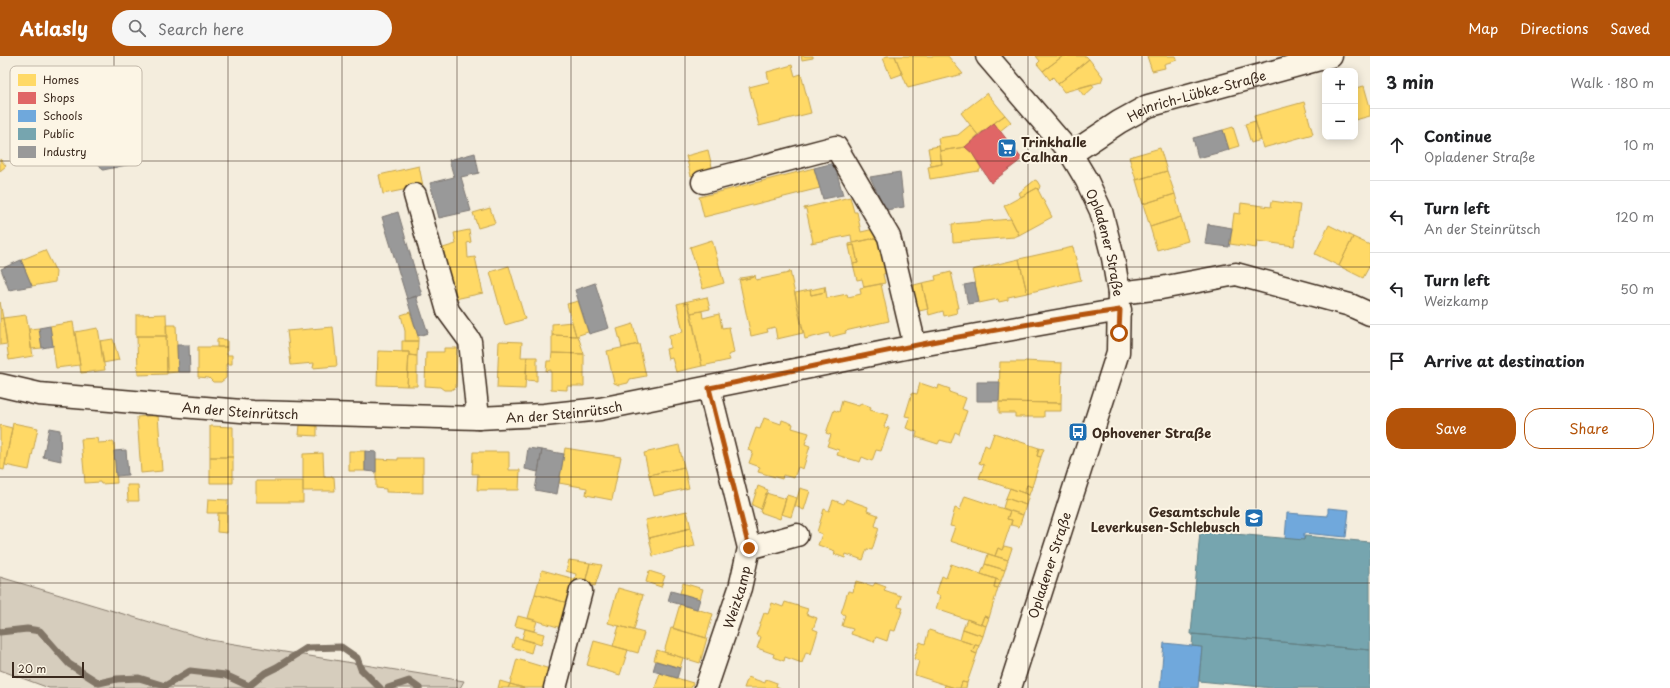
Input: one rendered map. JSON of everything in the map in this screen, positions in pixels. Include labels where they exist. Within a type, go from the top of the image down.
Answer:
[{"type":"street","name":"Opladener Straße","points":[[987,56],[1071,154],[1087,181],[1101,211],[1113,258],[1119,302],[1118,352],[1010,688]]},
{"type":"street","name":"Heinrich-Lübke-Straße","points":[[1071,154],[1119,122],[1148,106],[1331,56]]},
{"type":"street","points":[[703,182],[836,147],[889,237],[915,346]]},
{"type":"street","points":[[415,195],[448,311],[470,341],[478,418]]},
{"type":"street","points":[[1119,302],[1161,288],[1236,274],[1369,311]]},
{"type":"street","name":"An der Steinrütsch","points":[[0,385],[39,394],[253,412],[478,418],[544,415],[600,409],[915,346],[1085,315],[1119,302]]},
{"type":"street","name":"Weizkamp","points":[[706,688],[740,588],[749,548],[709,388]]},
{"type":"street","points":[[749,548],[797,535]]},
{"type":"street","points":[[555,688],[581,591]]},
{"type":"shaded area","points":[[0,577],[210,640],[464,681],[460,688],[49,688],[0,670]]},
{"type":"building: Homes","points":[[801,56],[813,56],[813,58],[802,60]]},
{"type":"building: Homes","points":[[887,56],[895,56],[902,74],[891,78],[883,58]]},
{"type":"building: Homes","points":[[895,56],[948,56],[963,74],[908,88]]},
{"type":"building: Homes","points":[[1036,56],[1063,56],[1043,71],[1037,64],[1040,61]]},
{"type":"building: Homes","points":[[1063,56],[1086,56],[1089,59],[1058,84],[1053,77],[1050,80],[1043,71]]},
{"type":"building: Homes","points":[[1147,56],[1176,56],[1177,60],[1164,64],[1165,68],[1152,71]]},
{"type":"building: Homes","points":[[1089,59],[1103,77],[1101,82],[1064,92],[1058,84]]},
{"type":"building: Homes","points":[[792,65],[795,76],[801,74],[811,113],[759,126],[749,87],[769,82],[767,72]]},
{"type":"building: Homes","points":[[1092,84],[1094,87],[1084,96],[1078,88]]},
{"type":"building: Homes","points":[[1364,86],[1370,107],[1370,116],[1358,119],[1358,104],[1358,87]]},
{"type":"building: Homes","points":[[987,93],[1005,115],[978,135],[961,113]]},
{"type":"building: Homes","points":[[1304,102],[1313,134],[1263,148],[1254,116]]},
{"type":"building: Homes","points":[[1005,115],[1011,122],[1000,131],[994,123]]},
{"type":"building: Homes","points":[[1255,121],[1261,140],[1251,143],[1245,124]]},
{"type":"building: Homes","points":[[970,125],[978,135],[965,147],[940,151],[938,138],[958,135]]},
{"type":"building: Homes","points":[[1233,127],[1239,146],[1229,149],[1223,130]]},
{"type":"building: Homes","points":[[939,146],[942,164],[931,166],[928,148]]},
{"type":"building: Homes","points":[[965,147],[972,153],[981,168],[979,171],[930,179],[928,167],[942,164],[940,151]]},
{"type":"building: Homes","points":[[1160,148],[1167,171],[1136,180],[1129,157]]},
{"type":"building: Homes","points":[[708,150],[713,171],[691,176],[686,156]]},
{"type":"building: Homes","points":[[0,159],[6,166],[0,171]]},
{"type":"building: Homes","points":[[419,166],[423,186],[383,194],[379,175]]},
{"type":"building: Homes","points":[[814,168],[820,188],[704,217],[699,197]]},
{"type":"building: Homes","points":[[1167,171],[1175,194],[1143,204],[1136,180]]},
{"type":"building: Homes","points":[[1035,180],[1040,186],[1039,189],[1038,190],[1037,188],[1021,197],[1019,193]]},
{"type":"building: Homes","points":[[1037,188],[1052,217],[1019,235],[1004,206]]},
{"type":"building: Homes","points":[[1175,194],[1181,217],[1150,227],[1143,204]]},
{"type":"building: Homes","points":[[850,197],[854,212],[857,212],[861,232],[874,229],[876,238],[852,243],[851,235],[811,243],[813,242],[806,209],[804,208]]},
{"type":"building: Homes","points":[[1272,201],[1300,205],[1294,246],[1257,241],[1256,248],[1230,244],[1234,213],[1240,214],[1241,203],[1271,207]]},
{"type":"building: Homes","points":[[490,208],[495,223],[478,228],[473,213]]},
{"type":"building: Homes","points":[[1181,217],[1188,241],[1157,250],[1150,227]]},
{"type":"building: Homes","points":[[1011,219],[1019,235],[1014,237],[953,242],[952,224]]},
{"type":"building: Homes","points":[[1329,225],[1353,237],[1339,266],[1315,254]]},
{"type":"building: Homes","points":[[469,230],[471,242],[467,243],[468,258],[475,257],[483,293],[455,299],[443,248],[456,244],[454,233]]},
{"type":"building: Homes","points":[[880,237],[888,273],[883,274],[885,283],[864,287],[862,279],[857,280],[853,264],[858,263],[854,245],[849,246],[849,244]]},
{"type":"building: Homes","points":[[1353,237],[1370,245],[1370,265],[1363,278],[1339,266]]},
{"type":"building: Homes","points":[[712,240],[724,283],[703,289],[690,247]]},
{"type":"building: Homes","points":[[854,245],[858,263],[853,264],[849,246]]},
{"type":"building: Homes","points":[[1073,247],[1081,280],[1027,293],[1019,259]]},
{"type":"building: Homes","points":[[45,250],[56,272],[55,282],[32,286],[21,260]]},
{"type":"building: Homes","points":[[1019,259],[1027,293],[1008,297],[1008,300],[999,302],[998,299],[979,303],[972,270]]},
{"type":"building: Homes","points":[[509,266],[525,319],[505,325],[490,272]]},
{"type":"building: Homes","points":[[789,271],[803,333],[777,339],[775,327],[767,329],[768,332],[751,336],[739,279],[741,280],[754,277],[755,275],[756,280],[789,273]]},
{"type":"building: Homes","points":[[951,272],[959,308],[956,308],[957,313],[944,316],[943,311],[929,315],[922,283],[936,280],[935,276]]},
{"type":"building: Homes","points":[[754,277],[741,280],[740,278]]},
{"type":"building: Homes","points":[[922,283],[928,309],[915,312],[910,286]]},
{"type":"building: Homes","points":[[881,284],[889,321],[845,331],[846,333],[830,337],[829,333],[805,339],[795,293],[810,290],[811,295],[825,292],[825,286],[827,298],[847,294],[848,297],[861,294],[860,288]]},
{"type":"building: Homes","points":[[824,287],[825,292],[811,295],[810,290]]},
{"type":"building: Homes","points":[[707,297],[710,309],[691,313],[688,303],[684,304],[684,302]]},
{"type":"building: Homes","points":[[578,301],[588,332],[576,336],[567,304]]},
{"type":"building: Homes","points":[[0,302],[3,318],[0,319]]},
{"type":"building: Homes","points":[[684,302],[684,304],[688,303],[702,366],[676,372],[672,358],[668,359],[666,349],[670,348],[669,335],[683,332],[677,304]]},
{"type":"building: Homes","points":[[702,311],[703,318],[719,314],[722,328],[729,327],[734,353],[728,355],[730,360],[702,366],[691,313]]},
{"type":"building: Homes","points":[[410,312],[418,336],[418,341],[405,341],[405,331],[401,315]]},
{"type":"building: Homes","points":[[166,314],[167,338],[166,336],[137,336],[136,338],[136,315]]},
{"type":"building: Homes","points":[[26,315],[33,356],[9,360],[3,318]]},
{"type":"building: Homes","points":[[3,318],[7,344],[0,345],[0,319]]},
{"type":"building: Homes","points":[[73,322],[80,365],[56,368],[50,326]]},
{"type":"building: Homes","points":[[572,322],[576,336],[552,335],[552,324]]},
{"type":"building: Homes","points":[[633,324],[638,344],[622,348],[617,329]]},
{"type":"building: Homes","points":[[166,325],[176,325],[178,372],[167,373]]},
{"type":"building: Homes","points":[[333,327],[337,366],[313,368],[314,363],[291,365],[287,331]]},
{"type":"building: Homes","points":[[39,328],[42,348],[31,349],[29,329]]},
{"type":"building: Homes","points":[[98,328],[105,370],[81,373],[75,332]]},
{"type":"building: Homes","points":[[552,335],[578,336],[584,354],[552,353]]},
{"type":"building: Homes","points":[[137,336],[166,336],[167,374],[138,375]]},
{"type":"building: Homes","points":[[113,339],[119,360],[103,363],[100,341]]},
{"type":"building: Homes","points":[[217,339],[227,340],[227,347],[217,347]]},
{"type":"building: Homes","points":[[402,341],[418,341],[417,356],[409,355],[409,352],[402,352]]},
{"type":"building: Homes","points":[[499,341],[522,342],[521,357],[527,357],[525,389],[497,388]]},
{"type":"building: Homes","points":[[639,344],[646,376],[630,379],[628,383],[619,385],[614,383],[607,351]]},
{"type":"building: Homes","points":[[198,347],[227,347],[227,355],[232,355],[232,364],[226,364],[226,378],[221,382],[213,382],[209,378],[198,377]]},
{"type":"building: Homes","points":[[444,348],[457,348],[456,387],[451,390],[444,390],[440,387],[425,386],[426,352],[444,352]]},
{"type":"building: Homes","points":[[378,351],[409,352],[407,386],[377,385]]},
{"type":"building: Homes","points":[[552,353],[584,354],[584,386],[567,386],[567,390],[551,389],[551,370],[546,371],[547,361],[551,361]]},
{"type":"building: Homes","points":[[409,355],[417,356],[417,386],[407,386]]},
{"type":"building: Homes","points":[[527,357],[537,357],[537,381],[526,380]]},
{"type":"building: Homes","points":[[1025,361],[1062,363],[1061,403],[999,402],[1000,362]]},
{"type":"building: Homes","points":[[920,383],[938,389],[939,385],[950,389],[949,392],[966,398],[962,409],[967,411],[959,434],[955,432],[951,443],[940,440],[938,444],[916,437],[917,432],[906,428],[910,417],[905,416],[912,393],[917,394]]},
{"type":"building: Homes","points":[[842,401],[859,406],[861,403],[871,407],[870,410],[888,415],[884,427],[889,428],[881,451],[876,450],[872,461],[862,457],[860,462],[837,455],[839,450],[827,446],[831,435],[826,433],[834,410],[839,412]]},
{"type":"building: Homes","points":[[999,402],[1061,403],[1061,411],[1044,411],[1044,417],[1015,417],[1015,413],[999,413]]},
{"type":"building: Homes","points":[[158,415],[162,471],[141,473],[137,417]]},
{"type":"building: Homes","points":[[764,418],[781,424],[782,420],[793,424],[792,428],[809,433],[805,444],[810,446],[803,469],[798,467],[794,478],[783,475],[782,479],[758,472],[760,467],[749,463],[753,452],[748,450],[756,428],[760,429]]},
{"type":"building: Homes","points":[[13,423],[38,428],[29,470],[5,465]]},
{"type":"building: Homes","points":[[0,425],[12,428],[4,470],[0,469]]},
{"type":"building: Homes","points":[[300,425],[317,426],[317,436],[299,435]]},
{"type":"building: Homes","points":[[210,426],[233,427],[233,457],[210,457]]},
{"type":"building: Homes","points":[[994,433],[1039,448],[1037,456],[1041,457],[1032,487],[1027,485],[1024,493],[979,478],[984,465],[979,463],[985,445],[989,447]]},
{"type":"building: Homes","points":[[97,438],[98,443],[114,442],[117,483],[85,483],[81,439]]},
{"type":"building: Homes","points":[[679,445],[684,467],[649,475],[644,453]]},
{"type":"building: Homes","points":[[565,448],[621,457],[612,500],[586,495],[587,488],[559,483]]},
{"type":"building: Homes","points":[[1039,448],[1044,449],[1041,457],[1037,456]]},
{"type":"building: Homes","points":[[349,451],[365,451],[365,471],[349,471]]},
{"type":"building: Homes","points":[[473,452],[509,452],[509,470],[520,470],[519,490],[477,490],[478,474],[472,474]]},
{"type":"building: Homes","points":[[323,453],[324,477],[334,477],[335,491],[303,491],[303,454]]},
{"type":"building: Homes","points":[[210,457],[233,457],[233,483],[210,483]]},
{"type":"building: Homes","points":[[398,458],[423,458],[423,493],[386,492],[386,489],[376,488],[376,459],[398,460]]},
{"type":"building: Homes","points":[[684,467],[689,488],[654,496],[649,475]]},
{"type":"building: Homes","points":[[256,481],[303,481],[303,502],[256,502]]},
{"type":"building: Homes","points":[[127,485],[138,485],[139,501],[128,501]]},
{"type":"building: Homes","points":[[1027,485],[1032,487],[1029,495],[1024,493]]},
{"type":"building: Homes","points":[[758,486],[768,490],[761,509],[752,505]]},
{"type":"building: Homes","points":[[800,488],[810,491],[804,510],[795,506]]},
{"type":"building: Homes","points":[[1010,488],[1029,495],[1026,505],[1006,498]]},
{"type":"building: Homes","points":[[766,493],[786,499],[780,519],[760,512]]},
{"type":"building: Homes","points":[[787,495],[797,498],[791,517],[781,514]]},
{"type":"building: Homes","points":[[965,496],[1010,511],[1007,519],[1012,520],[1002,550],[998,548],[995,556],[950,541],[955,527],[950,526],[955,508],[960,510]]},
{"type":"building: Homes","points":[[1006,498],[1026,505],[1023,515],[1003,508]]},
{"type":"building: Homes","points":[[208,499],[228,500],[227,513],[207,513]]},
{"type":"building: Homes","points":[[846,499],[868,507],[867,511],[878,515],[875,526],[879,528],[872,550],[867,549],[863,560],[846,554],[845,558],[834,554],[835,551],[818,545],[822,534],[817,532],[824,509],[829,511],[833,500],[844,504]]},
{"type":"building: Homes","points":[[687,511],[691,528],[649,538],[645,520]]},
{"type":"building: Homes","points":[[1010,511],[1023,515],[1019,527],[1011,525],[1012,520],[1007,519]]},
{"type":"building: Homes","points":[[218,513],[227,513],[227,533],[217,532]]},
{"type":"building: Homes","points":[[691,528],[695,546],[653,556],[649,538]]},
{"type":"building: Homes","points":[[1004,546],[1012,548],[1008,560],[995,556],[998,548],[1002,550]]},
{"type":"building: Homes","points":[[988,554],[1008,560],[1005,570],[985,564]]},
{"type":"building: Homes","points":[[569,560],[590,563],[585,583],[575,580],[576,574],[566,571]]},
{"type":"building: Homes","points":[[590,563],[602,565],[595,586],[585,583]]},
{"type":"building: Homes","points":[[951,564],[996,579],[994,587],[998,588],[989,618],[984,616],[981,624],[936,609],[940,596],[936,594],[942,576],[946,578]]},
{"type":"building: Homes","points":[[985,564],[1005,570],[1001,581],[981,574]]},
{"type":"building: Homes","points":[[542,570],[575,579],[568,603],[535,594]]},
{"type":"building: Homes","points":[[649,571],[665,576],[661,587],[646,582]]},
{"type":"building: Homes","points":[[996,579],[1001,581],[998,588],[994,587]]},
{"type":"building: Homes","points":[[856,581],[873,586],[875,583],[886,587],[884,590],[901,596],[898,607],[903,608],[895,631],[890,630],[887,641],[876,637],[874,642],[851,634],[853,629],[842,626],[845,615],[841,613],[848,591],[853,592]]},
{"type":"building: Homes","points":[[683,583],[703,589],[700,599],[680,593]]},
{"type":"building: Homes","points":[[618,588],[643,595],[634,630],[608,623]]},
{"type":"building: Homes","points":[[535,594],[568,603],[561,628],[528,618]]},
{"type":"building: Homes","points":[[785,602],[808,609],[806,614],[817,618],[813,629],[818,631],[811,654],[806,652],[802,663],[785,657],[784,661],[773,657],[774,654],[757,648],[761,637],[756,635],[764,613],[768,614],[772,603],[783,607]]},
{"type":"building: Homes","points":[[680,604],[713,614],[706,638],[673,628]]},
{"type":"building: Homes","points":[[518,616],[537,621],[534,631],[515,626]]},
{"type":"building: Homes","points":[[984,616],[989,618],[986,626],[981,624]]},
{"type":"building: Homes","points":[[967,619],[986,626],[983,636],[963,629]]},
{"type":"building: Homes","points":[[619,626],[644,633],[638,653],[613,646]]},
{"type":"building: Homes","points":[[671,628],[707,638],[700,663],[664,652]]},
{"type":"building: Homes","points":[[525,629],[544,634],[541,645],[522,639]]},
{"type":"building: Homes","points":[[963,629],[983,636],[979,646],[960,640]]},
{"type":"building: Homes","points":[[929,630],[975,645],[972,652],[977,654],[967,683],[962,682],[960,688],[955,688],[915,675],[919,661],[914,659],[920,642],[925,644]]},
{"type":"building: Homes","points":[[515,637],[534,642],[531,653],[512,647]]},
{"type":"building: Homes","points":[[594,641],[628,650],[620,675],[587,665]]},
{"type":"building: Homes","points":[[975,645],[979,646],[977,654],[972,652]]},
{"type":"building: Homes","points":[[657,650],[683,658],[680,668],[654,660]]},
{"type":"building: Homes","points":[[517,659],[550,669],[544,688],[524,688],[510,684]]},
{"type":"building: Homes","points":[[660,673],[693,683],[691,688],[655,688]]},
{"type":"building: Homes","points":[[748,677],[765,683],[766,679],[777,683],[776,686],[780,688],[744,688]]},
{"type":"building: Homes","points":[[500,681],[510,684],[508,688],[498,688]]},
{"type":"building: Homes","points":[[962,682],[967,683],[966,688],[960,688]]},
{"type":"building: Homes","points":[[510,684],[524,688],[508,688]]},
{"type":"building: Homes","points":[[945,685],[955,688],[944,688]]},
{"type":"building: Shops","points":[[994,123],[1022,159],[991,183],[972,153],[965,147]]},
{"type":"building: Schools","points":[[1328,508],[1349,510],[1346,537],[1304,533],[1304,540],[1285,539],[1287,513],[1328,516]]},
{"type":"building: Schools","points":[[1164,643],[1202,647],[1198,688],[1160,688]]},
{"type":"building: Public","points":[[1200,531],[1304,540],[1305,536],[1370,542],[1370,650],[1191,634]]},
{"type":"building: Public","points":[[1193,634],[1370,650],[1370,688],[1273,688],[1199,681],[1202,647],[1192,646]]},
{"type":"building: Industry","points":[[1223,130],[1229,150],[1198,158],[1193,138]]},
{"type":"building: Industry","points":[[475,153],[479,173],[461,177],[471,211],[439,218],[430,183],[454,177],[449,160]]},
{"type":"building: Industry","points":[[834,163],[843,195],[823,199],[814,168]]},
{"type":"building: Industry","points":[[100,166],[122,166],[103,170]]},
{"type":"building: Industry","points":[[900,172],[904,207],[886,210],[870,177]]},
{"type":"building: Industry","points":[[398,212],[422,295],[407,299],[382,217]]},
{"type":"building: Industry","points":[[1208,224],[1232,228],[1229,247],[1205,244]]},
{"type":"building: Industry","points":[[21,260],[32,286],[9,290],[1,269]]},
{"type":"building: Industry","points":[[595,283],[609,328],[589,334],[575,290]]},
{"type":"building: Industry","points":[[975,283],[979,302],[968,304],[964,285]]},
{"type":"building: Industry","points":[[416,296],[428,333],[418,336],[407,299]]},
{"type":"building: Industry","points":[[50,326],[53,346],[42,348],[39,328]]},
{"type":"building: Industry","points":[[177,345],[189,345],[190,372],[178,372]]},
{"type":"building: Industry","points":[[977,382],[1000,382],[999,401],[977,401]]},
{"type":"building: Industry","points":[[49,428],[60,430],[61,461],[43,457]]},
{"type":"building: Industry","points":[[528,448],[542,450],[538,472],[525,469]]},
{"type":"building: Industry","points":[[126,450],[128,475],[116,476],[114,451]]},
{"type":"building: Industry","points":[[542,450],[564,454],[557,494],[535,490]]},
{"type":"building: Industry","points":[[365,451],[376,452],[376,472],[365,471]]},
{"type":"building: Industry","points":[[671,591],[700,599],[697,609],[668,601]]},
{"type":"building: Industry","points":[[656,661],[680,668],[677,678],[653,671]]},
{"type":"waterway","points":[[0,632],[27,629],[40,631],[69,664],[99,683],[117,679],[139,678],[165,686],[190,671],[225,675],[249,686],[265,673],[307,648],[341,647],[357,658],[361,669],[380,688]]},
{"type":"waterway","points":[[388,688],[409,681],[419,688]]},
{"type":"place","name":"Trinkhalle Calhan","points":[[1007,148]]},
{"type":"place","name":"Ophovener Straße","points":[[1078,432]]},
{"type":"place","name":"Gesamtschule Leverkusen-Schlebusch","points":[[1254,518]]},
{"type":"route","points":[[749,548],[709,388],[915,346],[1120,310],[1119,333]]}]
